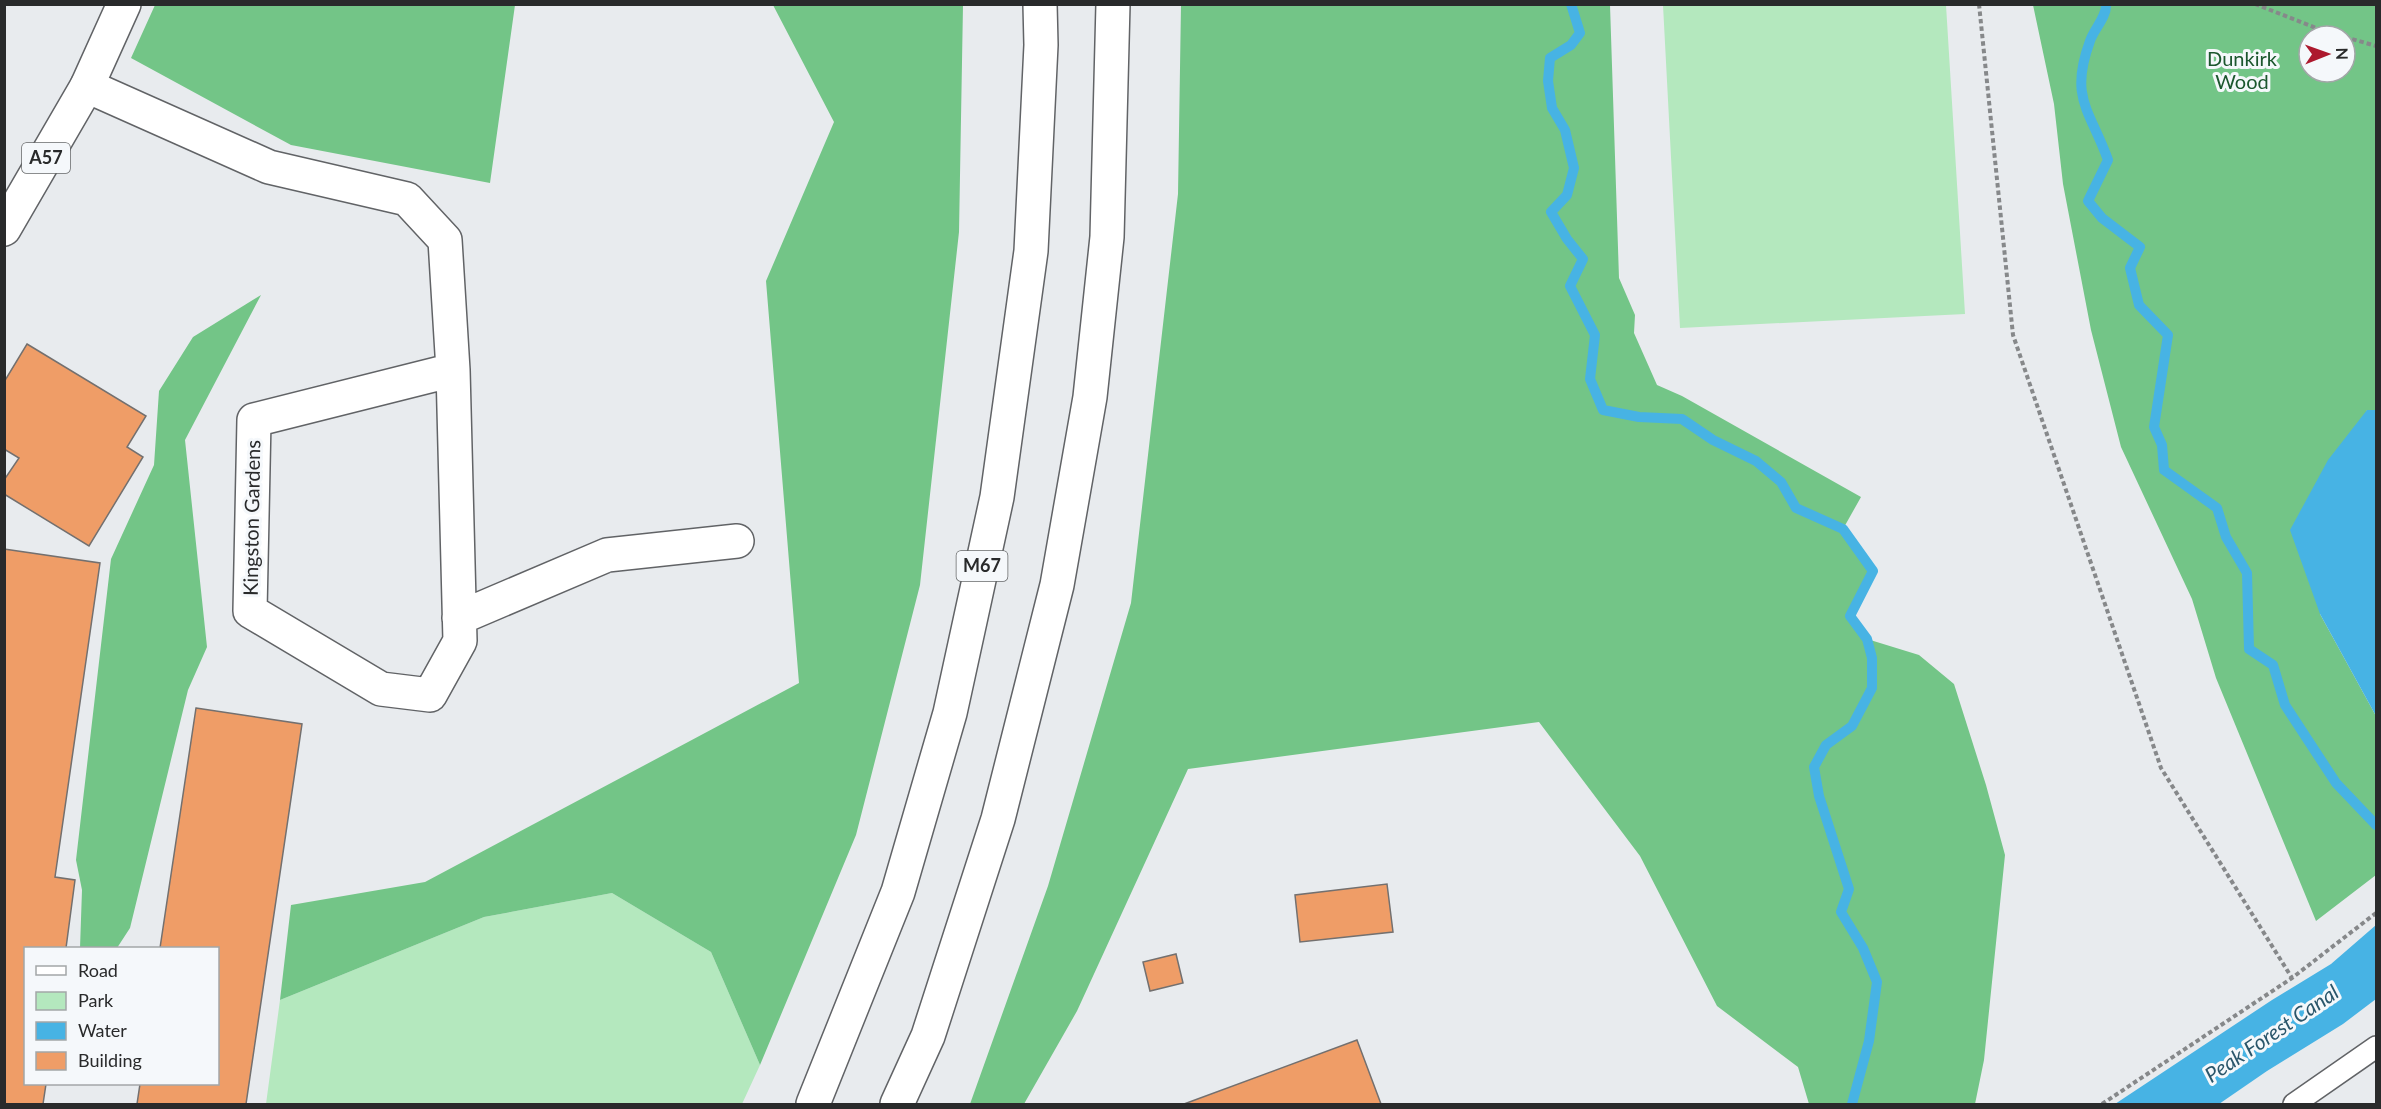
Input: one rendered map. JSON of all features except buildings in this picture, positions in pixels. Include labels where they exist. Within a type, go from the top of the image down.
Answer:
[{"type":"main road","name":"A57","points":[[4,229],[87,86],[124,4]]},
{"type":"main road","name":"M67","points":[[813,1104],[898,892],[950,713],[997,497],[1031,251],[1041,45],[1040,4]]},
{"type":"main road","points":[[897,1104],[928,1036],[998,819],[1057,585],[1090,397],[1107,237],[1113,4]]},
{"type":"main road","name":"Kingston Gardens","points":[[87,86],[269,167],[407,199],[445,240],[453,370],[460,641],[430,695],[381,689],[250,610],[254,420],[453,370]]},
{"type":"main road","points":[[459,618],[607,555],[737,541]]},
{"type":"lane","points":[[2294,1104],[2376,1047]]},
{"type":"path","points":[[1979,4],[2013,335],[2161,768],[2292,978]]},
{"type":"path","points":[[2255,4],[2306,24]]},
{"type":"path","points":[[2357,40],[2376,46]]},
{"type":"path","points":[[2102,1104],[2292,978],[2376,914]]},
{"type":"green space","points":[[155,5],[515,5],[490,183],[291,145],[131,58]]},
{"type":"green space","points":[[773,5],[963,5],[959,232],[920,585],[856,835],[760,1065],[711,952],[612,893],[484,917],[280,1000],[291,905],[425,882],[799,683],[766,281],[834,122]]},
{"type":"green space","points":[[1181,5],[1610,5],[1619,278],[1635,315],[1634,333],[1657,385],[1682,396],[1861,497],[1843,529],[1873,571],[1850,616],[1867,639],[1919,655],[1954,684],[2005,855],[1984,1060],[1975,1104],[1809,1104],[1798,1067],[1717,1006],[1640,856],[1539,722],[1188,769],[1077,1011],[1024,1104],[970,1104],[1048,886],[1131,603],[1178,194]]},
{"type":"green space","points":[[1663,5],[1946,5],[1965,314],[1680,328]]},
{"type":"green space","name":"Dunkirk Wood","points":[[2033,5],[2376,5],[2376,410],[2367,410],[2320,614],[2376,716],[2376,875],[2316,921],[2216,678],[2192,599],[2121,447],[2091,330],[2063,184],[2054,104]]},
{"type":"green space","points":[[261,295],[185,440],[207,647],[188,690],[130,928],[118,947],[80,947],[82,890],[76,860],[111,559],[154,465],[159,391],[193,337]]},
{"type":"green space","points":[[612,893],[711,952],[760,1065],[742,1104],[266,1104],[280,1000],[484,917]]},
{"type":"water","points":[[2367,410],[2376,410],[2376,716],[2320,614],[2290,530],[2328,460]]},
{"type":"water","name":"Peak Forest Canal","points":[[2376,925],[2376,999],[2343,1024],[2219,1104],[2115,1104],[2272,1000],[2331,964]]},
{"type":"waterway","points":[[1571,4],[1580,33],[1571,45],[1550,58],[1548,81],[1552,108],[1565,130],[1574,168],[1567,195],[1551,212],[1567,239],[1583,259],[1570,286],[1595,335],[1590,379],[1603,410],[1639,417],[1682,419],[1713,440],[1756,461],[1781,482],[1796,508],[1843,529],[1873,571],[1850,616],[1867,639],[1872,658],[1872,688],[1852,726],[1826,745],[1814,767],[1819,796],[1849,889],[1841,912],[1863,948],[1877,982],[1869,1041],[1852,1104]]},
{"type":"waterway","points":[[2106,4],[2104,14],[2090,41],[2081,77],[2084,103],[2108,160],[2088,201],[2102,218],[2140,247],[2130,268],[2139,305],[2168,335],[2154,427],[2162,445],[2164,470],[2217,508],[2226,537],[2247,573],[2249,649],[2273,665],[2285,705],[2336,783],[2376,825]]}]
